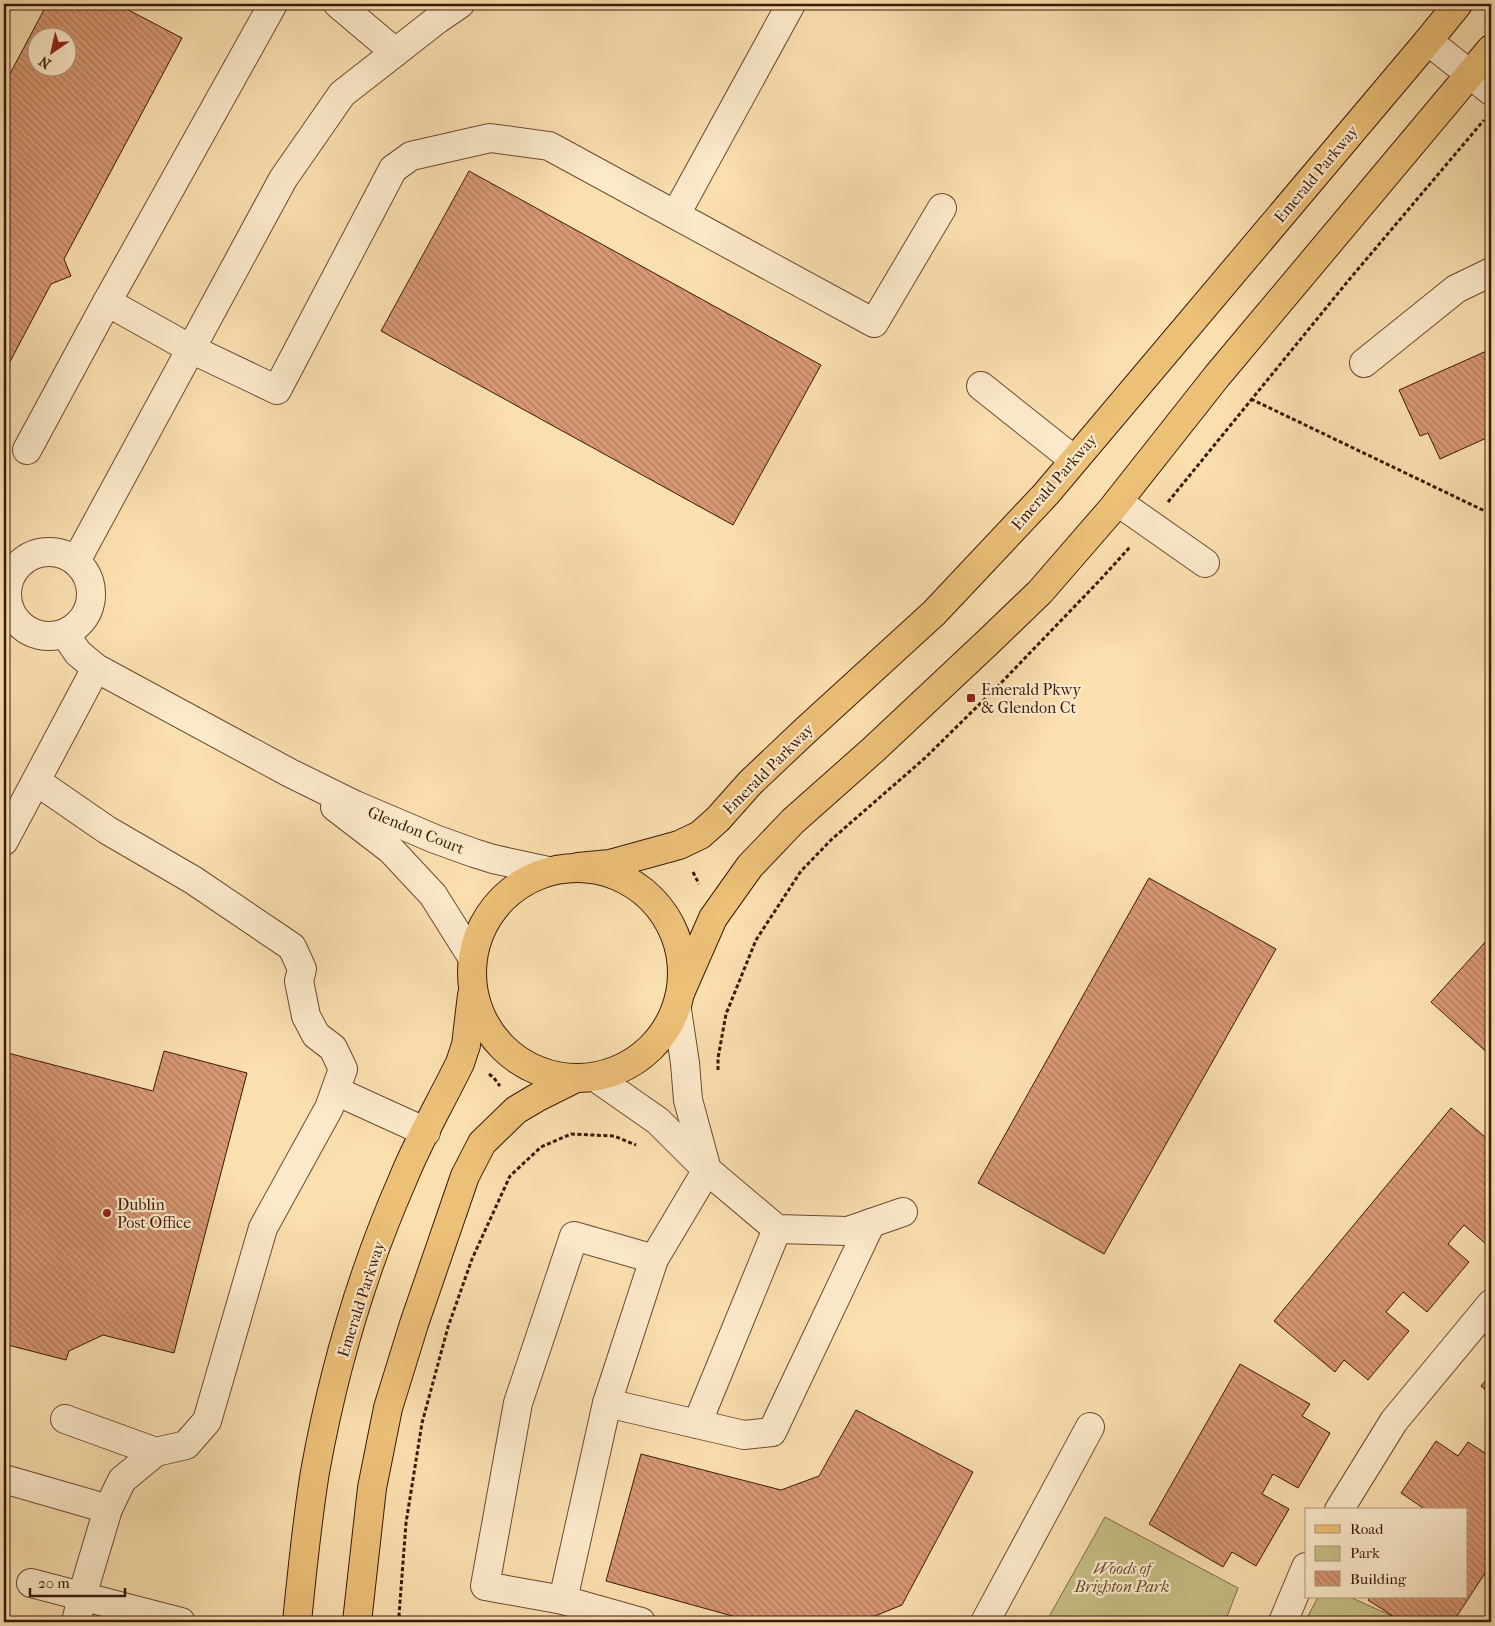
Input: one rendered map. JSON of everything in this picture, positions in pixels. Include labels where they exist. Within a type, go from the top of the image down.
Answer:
[{"type":"main road","name":"Emerald Parkway","points":[[297,1622],[316,1472],[332,1394],[352,1316],[403,1178],[460,1063],[466,1045],[473,991],[472,957],[481,928],[497,903],[520,883],[548,871],[610,864],[679,845],[700,835],[718,819],[750,784],[806,730],[934,613],[1046,494],[1458,4]]},
{"type":"main road","points":[[356,1622],[372,1488],[388,1408],[414,1324],[465,1176],[482,1143],[516,1110],[538,1097],[584,1078],[616,1072],[636,1061],[653,1047],[667,1030],[713,918],[750,866],[793,821],[873,750],[1040,592],[1118,502],[1217,376],[1481,83],[1491,49]]},
{"type":"main road","points":[[578,867],[618,876],[651,898],[664,914],[674,932],[680,951],[682,971],[679,1000]]},
{"type":"main road","points":[[473,991],[478,1011],[488,1030],[500,1046],[516,1060],[534,1070],[554,1076],[584,1078]]},
{"type":"street","points":[[27,450],[273,4]]},
{"type":"street","points":[[338,4],[395,52]]},
{"type":"street","points":[[76,561],[282,180],[342,94],[460,4]]},
{"type":"street","points":[[676,214],[792,4]]},
{"type":"street","points":[[1428,41],[1481,83]]},
{"type":"street","points":[[107,302],[191,349],[276,390],[393,169],[410,156],[490,138],[549,146],[874,322],[942,208]]},
{"type":"street","points":[[1364,363],[1456,289],[1491,272]]},
{"type":"street","points":[[981,386],[1074,460]]},
{"type":"street","points":[[1118,502],[1205,563]]},
{"type":"street","points":[[49,552],[63,554],[76,561],[86,572],[91,586],[92,600],[87,614],[78,626],[65,634],[53,637],[29,632],[19,625],[12,615],[7,601],[8,570],[34,554],[49,552]]},
{"type":"street","name":"Glendon Court","points":[[65,634],[78,653],[96,668],[290,773],[355,805],[435,839],[493,859],[548,871]]},
{"type":"street","points":[[4,841],[96,668]]},
{"type":"street","name":"Glendon Court","points":[[290,773],[391,850],[433,895],[472,957]]},
{"type":"street","points":[[36,781],[107,830],[193,880],[292,947],[302,969],[299,981],[306,1016],[316,1035],[332,1048],[343,1069],[329,1108],[263,1228],[207,1421],[186,1445],[156,1452],[122,1480],[108,1508],[76,1622]]},
{"type":"street","points":[[563,1600],[607,1402],[654,1259],[707,1170],[688,1100],[679,1000]]},
{"type":"street","points":[[584,1078],[658,1121],[707,1170],[777,1229],[848,1231],[904,1212]]},
{"type":"street","points":[[336,1091],[426,1132]]},
{"type":"street","points":[[607,1402],[744,1435],[772,1432],[871,1223]]},
{"type":"street","points":[[697,1424],[777,1229]]},
{"type":"street","points":[[641,1622],[563,1600],[485,1586],[518,1403],[574,1236],[654,1259]]},
{"type":"street","points":[[1340,1508],[1394,1421],[1491,1304]]},
{"type":"street","points":[[66,1419],[156,1452]]},
{"type":"street","points":[[986,1622],[1090,1427]]},
{"type":"street","points":[[4,1479],[108,1508]]},
{"type":"street","points":[[1283,1622],[1305,1569]]},
{"type":"street","points":[[31,1582],[181,1622]]},
{"type":"path","points":[[1167,504],[1348,281],[1482,122]]},
{"type":"path","points":[[1251,399],[1491,514]]},
{"type":"path","points":[[718,1076],[718,1058],[726,1014],[756,940],[801,871],[832,839],[925,758],[999,685],[1134,542]]},
{"type":"path","points":[[482,1070],[494,1078],[503,1089]]},
{"type":"path","points":[[404,1622],[399,1615],[406,1523],[422,1423],[448,1327],[470,1268],[510,1176],[541,1147],[572,1134],[614,1136],[640,1146]]},
{"type":"green space","name":"Woods of Brighton Park","points":[[1105,1517],[1238,1588],[1225,1622],[1046,1622]]},
{"type":"green space","points":[[1317,1598],[1352,1598],[1405,1622],[1305,1622]]},
{"type":"building","points":[[47,4],[117,4],[182,38],[64,259],[71,276],[51,284],[4,373],[4,85],[28,40],[28,78],[78,78],[78,28],[34,28]]},
{"type":"building","points":[[469,171],[821,365],[733,525],[381,331]]},
{"type":"building","points":[[1491,349],[1491,436],[1440,459],[1428,433],[1420,436],[1399,390]]},
{"type":"building","points":[[1149,878],[1276,949],[1104,1254],[978,1183]]},
{"type":"building","points":[[1488,939],[1491,942],[1491,1056],[1431,1002]]},
{"type":"building","name":"Dublin Post Office","points":[[164,1051],[247,1073],[174,1353],[103,1335],[69,1351],[66,1360],[4,1344],[4,1052],[153,1091]]},
{"type":"building","points":[[1451,1108],[1491,1142],[1491,1238],[1486,1244],[1464,1225],[1448,1244],[1469,1262],[1427,1312],[1403,1292],[1386,1312],[1409,1331],[1368,1380],[1344,1360],[1335,1372],[1274,1321]]},
{"type":"building","points":[[1240,1364],[1310,1404],[1302,1416],[1330,1433],[1298,1488],[1273,1474],[1262,1494],[1289,1509],[1256,1566],[1232,1552],[1223,1567],[1149,1524]]},
{"type":"building","points":[[1491,1374],[1491,1395],[1481,1386]]},
{"type":"building","points":[[856,1410],[973,1472],[902,1605],[860,1622],[754,1622],[606,1581],[641,1454],[781,1490],[819,1476]]},
{"type":"building","points":[[1436,1441],[1458,1456],[1468,1442],[1491,1457],[1491,1564],[1453,1622],[1402,1622],[1368,1600],[1369,1598],[1468,1598],[1468,1508],[1423,1508],[1401,1493]]},
{"type":"place","name":"Emerald Pkwy & Glendon Ct","points":[[971,698]]},
{"type":"place","name":"Dublin Post Office","points":[[107,1213]]}]
